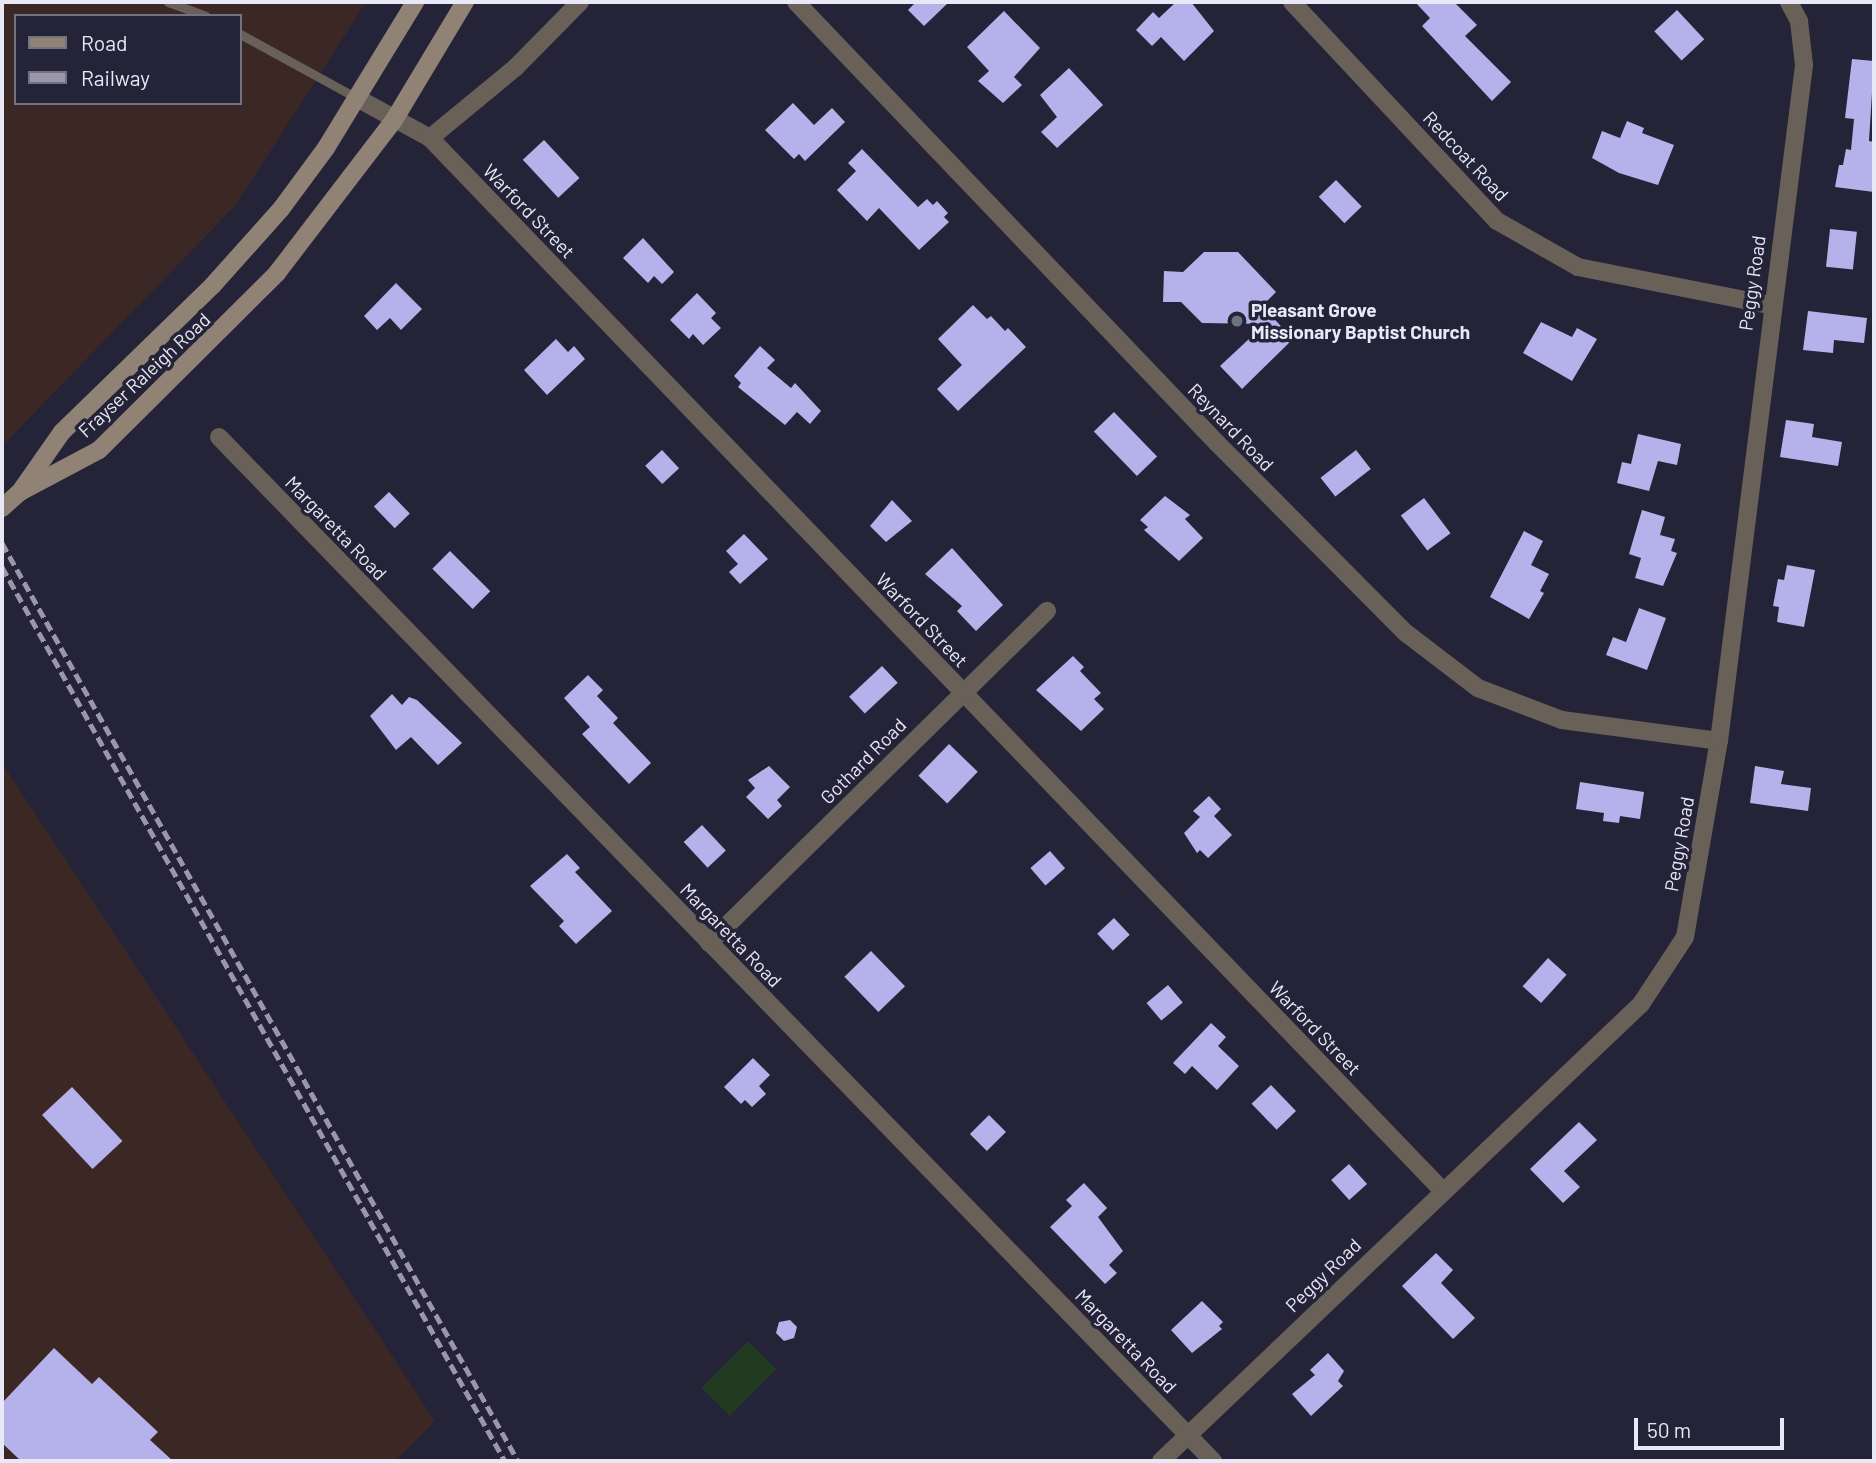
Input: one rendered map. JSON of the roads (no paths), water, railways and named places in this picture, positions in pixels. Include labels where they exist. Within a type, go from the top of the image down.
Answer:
[{"type":"main road","name":"Frayser Raleigh Road","points":[[20,492],[62,432],[213,285],[281,209],[358,98],[415,2]]},
{"type":"main road","name":"Frayser Raleigh Road","points":[[20,492],[99,450],[169,385],[289,259],[394,120],[465,2]]},
{"type":"main road","points":[[2,508],[20,492]]},
{"type":"street","points":[[430,138],[516,67],[580,2]]},
{"type":"street","name":"Reynard Road","points":[[796,2],[1217,443],[1406,633],[1478,688],[1562,720],[1719,741]]},
{"type":"street","name":"Redcoat Road","points":[[1292,2],[1497,221],[1578,267],[1770,305]]},
{"type":"street","name":"Peggy Road","points":[[1161,1461],[1641,1003],[1685,937],[1719,741],[1770,305],[1804,65],[1799,21],[1789,2]]},
{"type":"street","name":"Warford Street","points":[[358,98],[430,138],[1442,1190]]},
{"type":"street","name":"Margaretta Road","points":[[219,437],[1213,1461]]},
{"type":"street","name":"Gothard Road","points":[[709,943],[1047,611]]},
{"type":"lane","points":[[169,2],[201,14]]},
{"type":"lane","points":[[242,35],[358,98]]},
{"type":"railway","points":[[2,543],[518,1461]]},
{"type":"railway","points":[[2,567],[505,1461]]},
{"type":"place","name":"Pleasant Grove Missionary Baptist Church","points":[[1237,321]]}]
